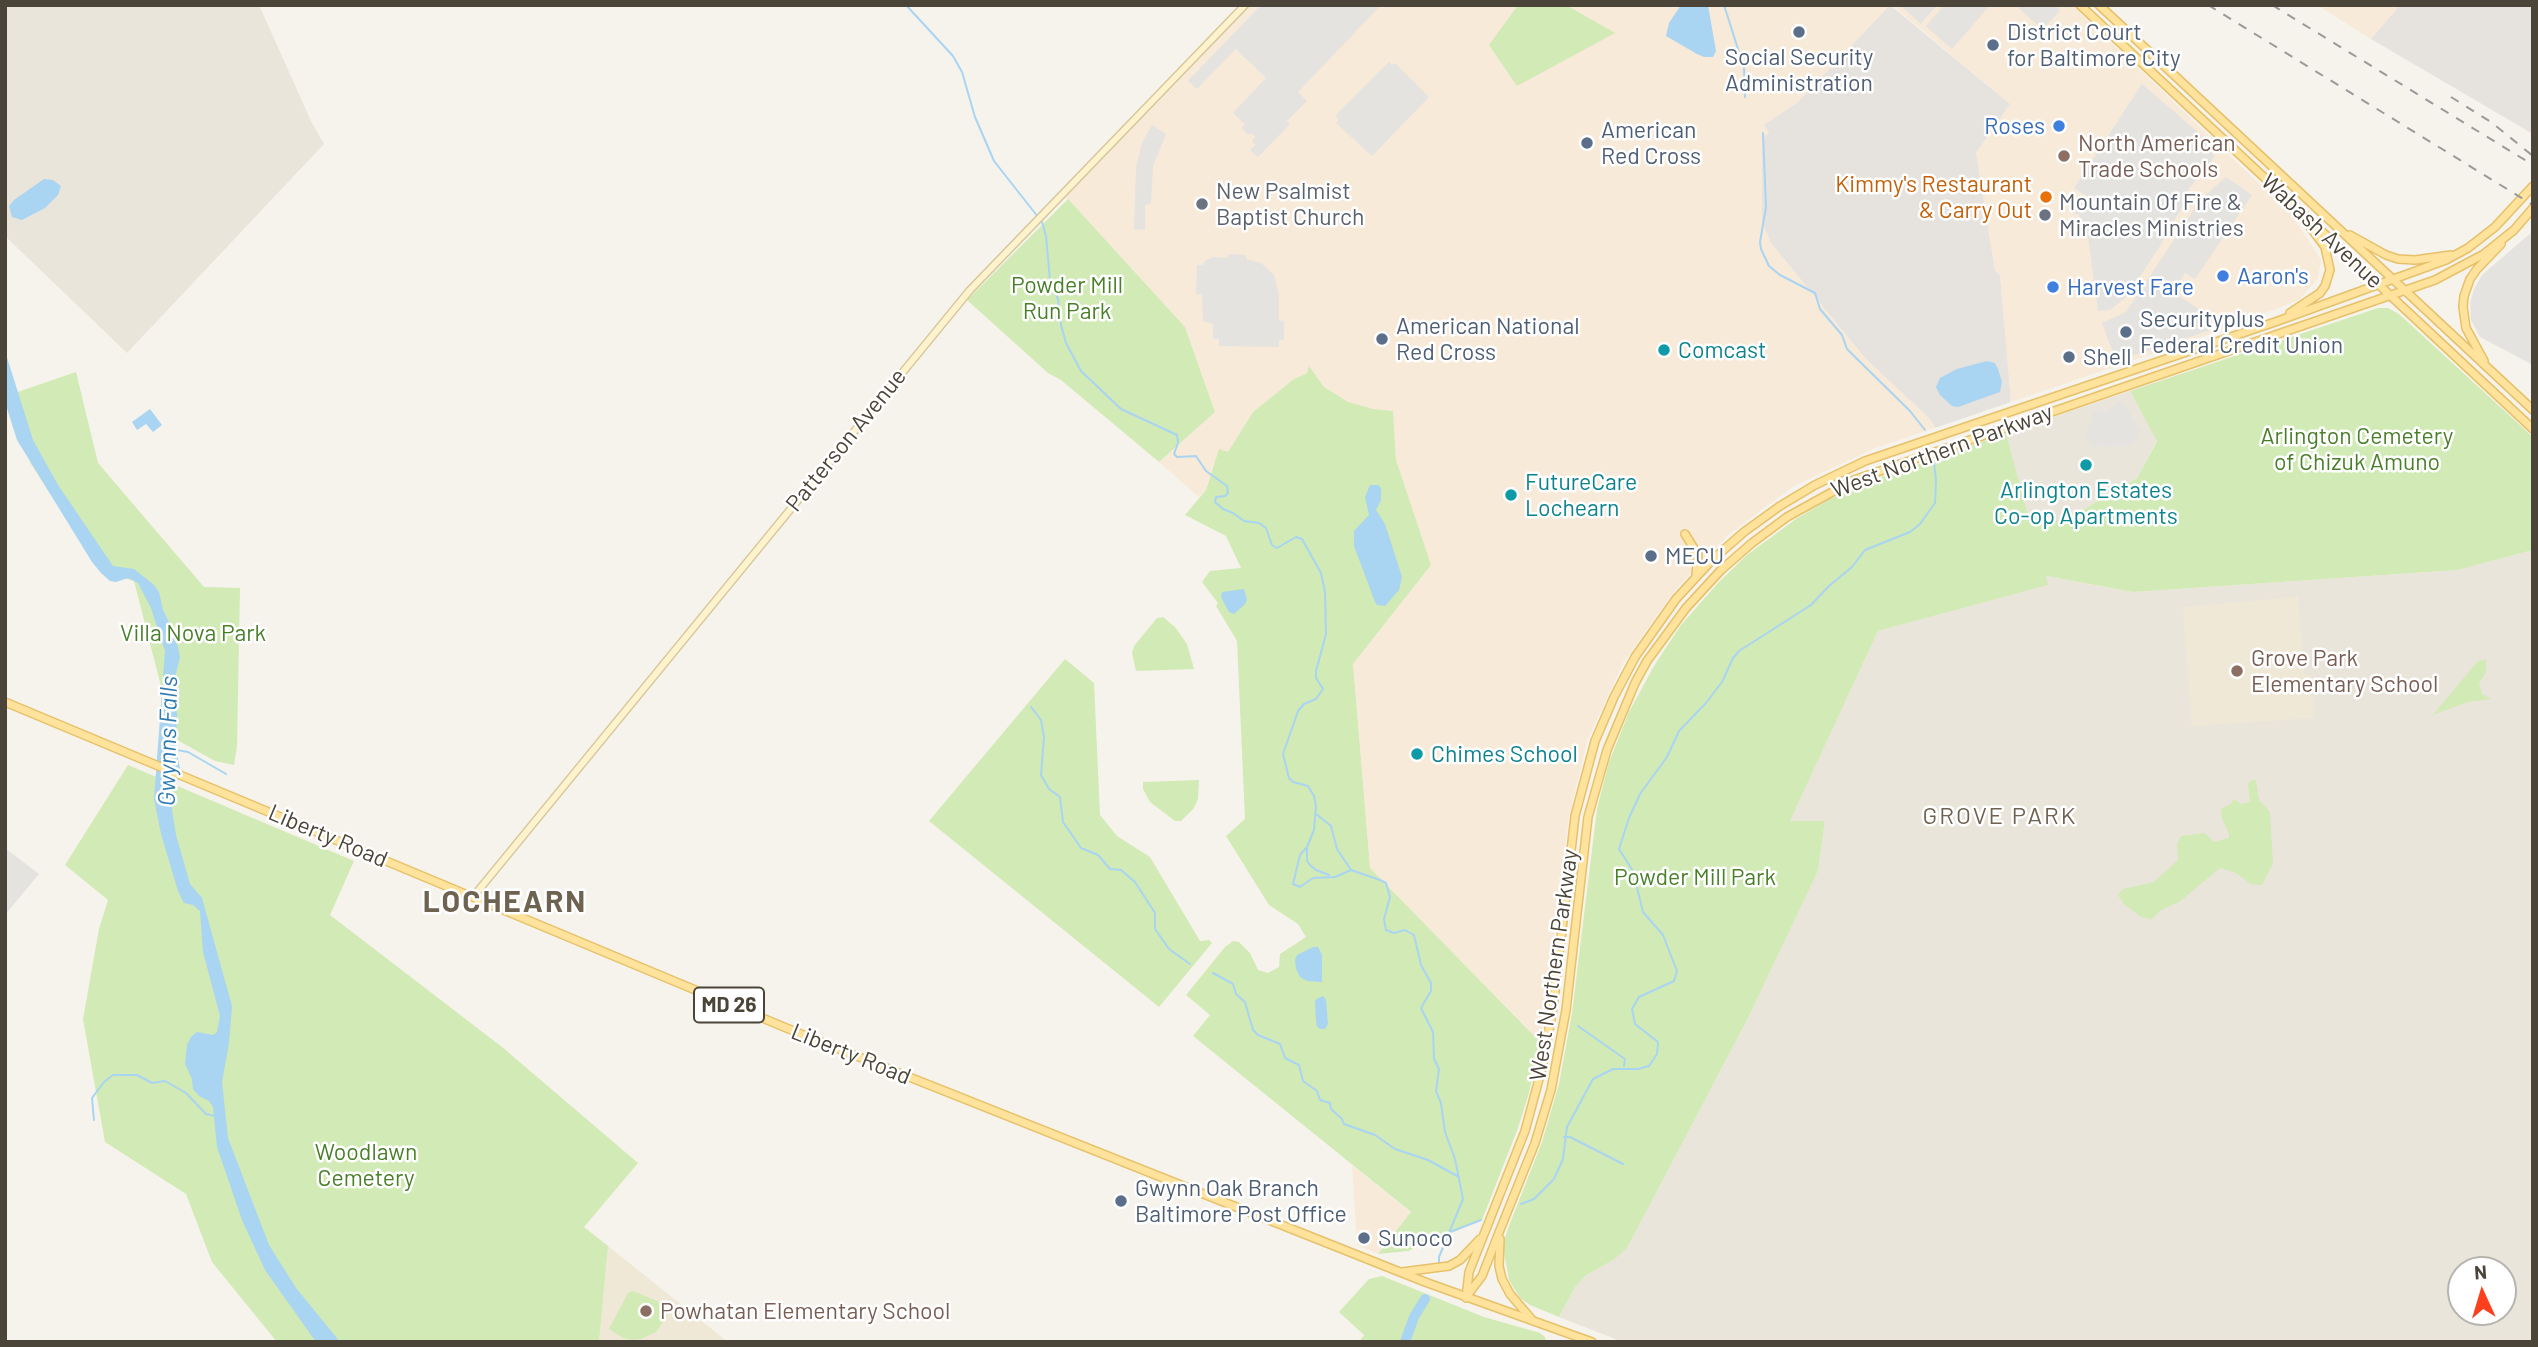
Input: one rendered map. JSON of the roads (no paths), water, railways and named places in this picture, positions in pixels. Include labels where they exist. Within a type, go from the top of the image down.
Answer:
[{"type":"main road","name":"Patterson Avenue","points":[[473,897],[970,290],[1245,5]]},
{"type":"main road","name":"Wabash Avenue","points":[[2080,5],[2533,429]]},
{"type":"main road","name":"Wabash Avenue","points":[[2099,5],[2533,410]]},
{"type":"main road","name":"West Northern Parkway","points":[[1466,1298],[1469,1272],[1525,1131],[1544,1060],[1553,1008],[1570,853],[1581,788],[1595,741],[1614,697],[1647,640],[1694,579],[1722,550],[1763,517],[1796,495],[1848,468],[2429,267],[2458,253],[2495,227],[2533,186]]},
{"type":"main road","points":[[2278,321],[2320,293],[2330,270],[2325,247],[2295,206]]},
{"type":"main road","name":"West Northern Parkway","points":[[1466,1298],[1482,1276],[1500,1230],[1541,1123],[1558,1060],[1568,997],[1588,817],[1601,767],[1621,714],[1647,662],[1670,628],[1707,584],[1752,543],[1787,517],[1838,488],[1885,468],[2406,291],[2464,267],[2505,238],[2533,208]]},
{"type":"main road","points":[[2338,228],[2386,255],[2399,259],[2415,260],[2458,253]]},
{"type":"main road","points":[[2487,368],[2466,328],[2464,296],[2476,269],[2497,251],[2505,238]]},
{"type":"main road","points":[[1685,534],[1698,555],[1698,569],[1694,579]]},
{"type":"main road","name":"Liberty Road","points":[[5,702],[796,1032],[1401,1272]]},
{"type":"main road","points":[[1570,853],[1582,861]]},
{"type":"main road","points":[[1500,1230],[1499,1259],[1502,1279],[1510,1294],[1533,1321]]},
{"type":"main road","points":[[1401,1272],[1419,1268],[1442,1269],[1455,1264],[1484,1233]]},
{"type":"main road","name":"MD 26","points":[[1401,1272],[1592,1342]]},
{"type":"water","points":[[1681,5],[1708,5],[1716,51],[1713,57],[1697,54],[1666,36],[1669,23]]},
{"type":"water","points":[[44,179],[53,180],[61,186],[58,195],[45,208],[22,220],[12,217],[9,206],[14,200]]},
{"type":"water","name":"Gwynns Falls","points":[[5,351],[33,440],[58,485],[113,566],[134,569],[154,585],[175,634],[180,657],[173,685],[177,714],[176,750],[180,768],[179,779],[173,790],[172,810],[190,884],[202,898],[232,1006],[222,1082],[228,1138],[269,1245],[296,1288],[340,1342],[316,1342],[265,1270],[242,1220],[217,1147],[213,1107],[193,1089],[185,1064],[187,1045],[197,1032],[213,1035],[217,1032],[220,1016],[203,952],[200,911],[193,905],[184,903],[178,891],[154,799],[165,651],[151,608],[138,583],[128,578],[110,581],[101,573],[17,440],[5,402]]},
{"type":"water","points":[[1987,361],[1995,363],[1998,369],[2002,382],[2000,392],[1958,407],[1952,406],[1940,395],[1936,387],[1940,378],[1957,369]]},
{"type":"water","points":[[150,409],[162,425],[153,432],[146,424],[137,430],[132,422]]},
{"type":"water","points":[[1370,485],[1378,485],[1381,488],[1381,500],[1376,510],[1385,524],[1402,577],[1399,590],[1385,606],[1375,602],[1354,546],[1354,531],[1369,515],[1365,497]]},
{"type":"water","points":[[1244,589],[1247,600],[1245,604],[1234,614],[1229,612],[1221,597],[1222,592]]},
{"type":"water","points":[[1318,947],[1322,955],[1322,982],[1307,981],[1300,977],[1296,969],[1297,955]]},
{"type":"water","points":[[1323,996],[1326,1000],[1328,1024],[1325,1029],[1321,1029],[1317,1027],[1315,1000]]},
{"type":"waterway","points":[[906,5],[953,56],[962,72],[975,117],[994,161],[1038,217]]},
{"type":"waterway","points":[[1724,5],[1744,68],[1745,97]]},
{"type":"waterway","points":[[1763,133],[1766,207],[1760,242],[1769,266],[1780,275],[1815,293],[1820,309],[1842,335],[1847,349],[1910,411],[1925,430]]},
{"type":"waterway","points":[[1042,222],[1050,280],[1058,299],[1061,325],[1066,343],[1081,371],[1121,409],[1177,435],[1178,443],[1174,454],[1177,457],[1196,456],[1206,471],[1227,486],[1228,493],[1216,497],[1215,502],[1223,509],[1244,521],[1259,523],[1266,528],[1272,545],[1277,548],[1296,537],[1302,539],[1321,573],[1325,592],[1326,634],[1316,678],[1323,689],[1316,699],[1304,704],[1298,711],[1283,754],[1289,778],[1293,782],[1308,786],[1316,806],[1314,830],[1307,847],[1300,855],[1293,884],[1300,887],[1313,878],[1335,877],[1351,870],[1380,880],[1386,883],[1390,897],[1384,919],[1386,930],[1394,933],[1405,930],[1414,935],[1421,965],[1431,983],[1431,991],[1421,1008],[1433,1032],[1434,1059],[1439,1069],[1436,1091],[1463,1199],[1439,1257],[1439,1263]]},
{"type":"waterway","points":[[1521,1204],[1534,1199],[1554,1179],[1563,1159],[1567,1127],[1593,1079],[1613,1069],[1649,1066],[1657,1054],[1658,1042],[1635,1024],[1632,1009],[1639,997],[1674,981],[1677,971],[1663,935],[1643,912],[1633,871],[1619,849],[1640,794],[1667,757],[1679,731],[1722,682],[1739,651],[1811,605],[1852,567],[1865,550],[1910,532],[1920,524],[1935,503],[1934,463]]},
{"type":"waterway","points":[[1031,707],[1041,720],[1044,737],[1041,775],[1049,789],[1060,797],[1063,822],[1081,848],[1098,855],[1110,869],[1121,870],[1135,882],[1155,913],[1155,929],[1169,949],[1190,964]]},
{"type":"waterway","points":[[177,750],[188,752],[226,774]]},
{"type":"waterway","points":[[1316,814],[1331,826],[1337,849],[1351,870]]},
{"type":"waterway","points":[[1307,848],[1307,861],[1310,865],[1329,875]]},
{"type":"waterway","points":[[1213,973],[1233,984],[1236,994],[1245,1002],[1253,1030],[1258,1035],[1280,1044],[1285,1058],[1299,1065],[1303,1081],[1317,1091],[1320,1100],[1330,1103],[1331,1109],[1344,1124],[1375,1135],[1395,1149],[1428,1160],[1459,1177]]},
{"type":"waterway","points":[[1578,1026],[1625,1059],[1624,1066]]},
{"type":"waterway","points":[[94,1120],[92,1098],[113,1075],[137,1075],[152,1083],[165,1081],[186,1093],[206,1114],[215,1116]]},
{"type":"waterway","points":[[1564,1137],[1570,1137],[1623,1164]]},
{"type":"waterway","points":[[1450,1232],[1481,1220]]},
{"type":"waterway","points":[[1405,1342],[1414,1317],[1425,1299]]},
{"type":"railway","points":[[2208,5],[2533,205]]},
{"type":"railway","points":[[2272,5],[2533,165]]},
{"type":"railway","points":[[2451,97],[2491,122],[2533,156]]},
{"type":"place","name":"Social Security Administration","points":[[1799,32]]},
{"type":"place","name":"District Court for Baltimore City","points":[[1993,45]]},
{"type":"place","name":"Roses","points":[[2059,126]]},
{"type":"place","name":"American Red Cross","points":[[1587,143]]},
{"type":"place","name":"North American Trade Schools","points":[[2064,156]]},
{"type":"place","name":"Kimmy's Restaurant & Carry Out","points":[[2046,197]]},
{"type":"place","name":"New Psalmist Baptist Church","points":[[1202,204]]},
{"type":"place","name":"Mountain Of Fire & Miracles Ministries","points":[[2045,215]]},
{"type":"place","name":"Aaron's","points":[[2223,276]]},
{"type":"place","name":"Harvest Fare","points":[[2053,287]]},
{"type":"place","name":"Securityplus Federal Credit Union","points":[[2126,332]]},
{"type":"place","name":"American National Red Cross","points":[[1382,339]]},
{"type":"place","name":"Comcast","points":[[1664,350]]},
{"type":"place","name":"Shell","points":[[2069,357]]},
{"type":"place","name":"Arlington Estates Co-op Apartments","points":[[2086,465]]},
{"type":"place","name":"FutureCare Lochearn","points":[[1511,495]]},
{"type":"place","name":"MECU","points":[[1651,556]]},
{"type":"place","name":"Grove Park Elementary School","points":[[2237,671]]},
{"type":"place","name":"Chimes School","points":[[1417,754]]},
{"type":"place","name":"Gwynn Oak Branch Baltimore Post Office","points":[[1121,1201]]},
{"type":"place","name":"Sunoco","points":[[1364,1238]]},
{"type":"place","name":"Powhatan Elementary School","points":[[646,1311]]},
{"type":"district","name":"GROVE PARK","points":[[2000,816]]},
{"type":"district","name":"LOCHEARN","points":[[505,902]]},
{"type":"park label","name":"Powder Mill Run Park","points":[[1067,298]]},
{"type":"park label","name":"Arlington Cemetery of Chizuk Amuno","points":[[2357,449]]},
{"type":"park label","name":"Villa Nova Park","points":[[193,633]]},
{"type":"park label","name":"Powder Mill Park","points":[[1695,877]]},
{"type":"park label","name":"Woodlawn Cemetery","points":[[366,1165]]}]
